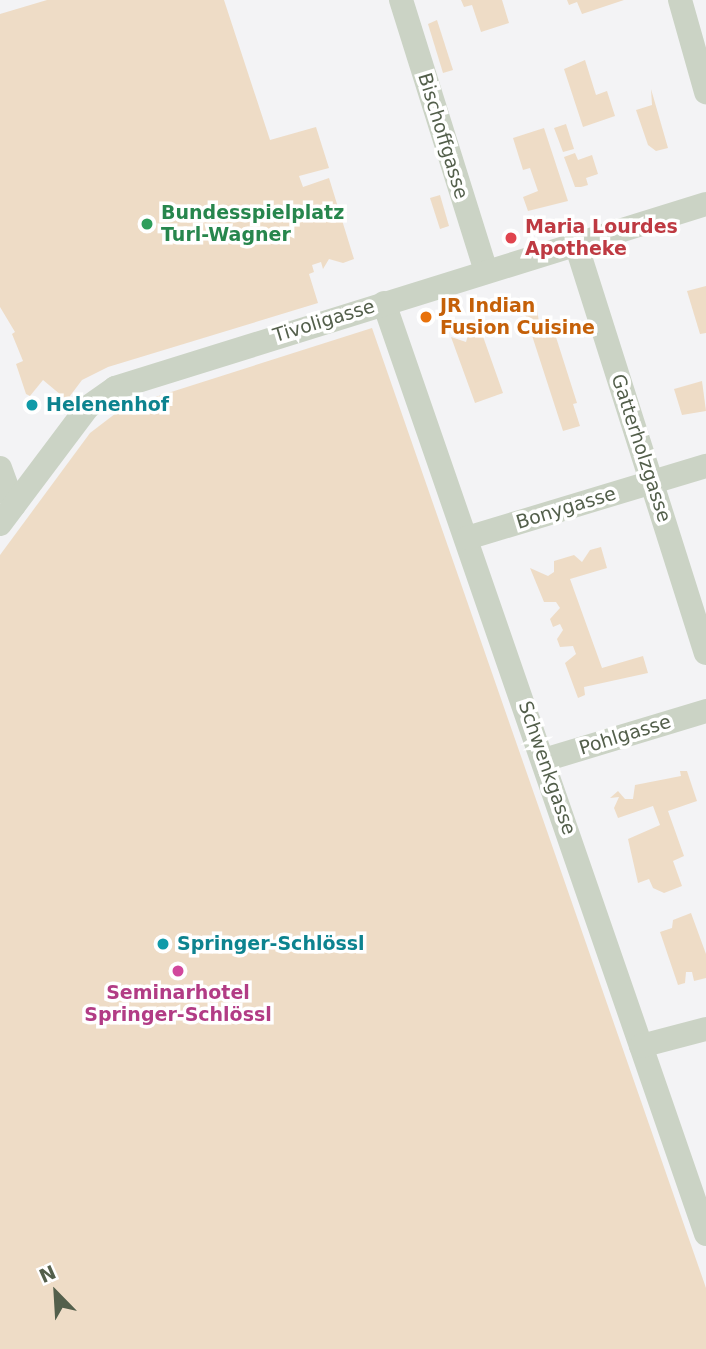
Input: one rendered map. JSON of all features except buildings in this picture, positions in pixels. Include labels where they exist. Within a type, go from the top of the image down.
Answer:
[{"type":"street","name":"Bischoffgasse","points":[[401,0],[486,271]]},
{"type":"street","points":[[680,0],[706,92]]},
{"type":"street","name":"Tivoligasse","points":[[7,515],[88,407],[115,388],[706,204]]},
{"type":"street","name":"Gatterholzgasse","points":[[576,244],[706,653]]},
{"type":"street","name":"Schwenkgasse","points":[[384,303],[706,1234]]},
{"type":"street","name":"Bonygasse","points":[[467,538],[706,466]]},
{"type":"street","points":[[0,468],[7,515]]},
{"type":"street","name":"Pohlgasse","points":[[544,760],[706,711]]},
{"type":"street","points":[[640,1046],[706,1029]]},
{"type":"shaded area","name":"Bundesspielplatz Turl-Wagner","points":[[47,0],[224,0],[270,140],[316,127],[329,168],[299,176],[303,187],[329,178],[354,259],[343,263],[329,259],[323,269],[321,262],[312,265],[314,272],[309,274],[318,303],[108,367],[82,380],[67,400],[43,380],[30,396],[26,394],[16,364],[23,361],[12,334],[15,332],[0,307],[0,14]]},
{"type":"shaded area","points":[[461,0],[502,0],[509,23],[481,32],[472,5],[464,7]]},
{"type":"shaded area","points":[[567,0],[624,0],[582,14],[577,2],[569,5]]},
{"type":"shaded area","points":[[437,20],[453,70],[443,73],[428,24]]},
{"type":"shaded area","points":[[585,60],[596,95],[607,91],[615,116],[583,127],[564,69]]},
{"type":"shaded area","points":[[651,89],[668,148],[656,151],[648,145],[636,110],[652,105]]},
{"type":"shaded area","points":[[566,124],[574,149],[563,152],[554,128]]},
{"type":"shaded area","points":[[544,128],[568,201],[528,211],[523,197],[538,191],[530,168],[523,170],[513,138]]},
{"type":"shaded area","points":[[575,153],[578,160],[592,155],[598,174],[586,178],[588,185],[575,187],[564,157]]},
{"type":"shaded area","points":[[440,195],[449,226],[440,229],[430,198]]},
{"type":"shaded area","points":[[706,286],[706,333],[700,334],[687,291]]},
{"type":"shaded area","points":[[537,308],[539,323],[549,336],[555,334],[577,403],[573,404],[580,426],[563,431],[525,314]]},
{"type":"shaded area","points":[[372,328],[706,1288],[706,1349],[0,1349],[0,555],[90,433],[124,407]]},
{"type":"shaded area","points":[[480,328],[503,393],[475,403],[451,337],[466,342],[468,335]]},
{"type":"shaded area","points":[[702,381],[706,411],[682,415],[674,389]]},
{"type":"shaded area","points":[[601,547],[607,568],[570,579],[602,668],[643,656],[648,673],[584,687],[585,695],[578,698],[565,663],[576,654],[573,646],[560,647],[557,639],[563,630],[560,624],[553,627],[550,619],[560,608],[556,602],[544,602],[530,568],[548,576],[554,572],[554,561],[574,555],[582,562],[590,550]]},
{"type":"shaded area","points":[[680,771],[687,771],[697,801],[668,811],[684,856],[673,861],[682,886],[664,893],[653,888],[649,879],[638,883],[628,839],[660,825],[653,806],[618,818],[614,808],[619,797],[610,798],[618,791],[625,799],[633,799],[635,785],[681,776]]},
{"type":"shaded area","points":[[691,913],[706,954],[706,978],[694,981],[692,972],[686,972],[685,983],[678,985],[660,932],[672,928],[673,920]]},
{"type":"place","name":"Bundesspielplatz Turl-Wagner","points":[[147,224]]},
{"type":"place","name":"Maria Lourdes Apotheke","points":[[511,238]]},
{"type":"place","name":"JR Indian Fusion Cuisine","points":[[426,317]]},
{"type":"place","name":"Helenenhof","points":[[32,405]]},
{"type":"place","name":"Springer-Schlössl","points":[[163,944]]},
{"type":"place","name":"Seminarhotel Springer-Schlössl","points":[[178,971]]}]
